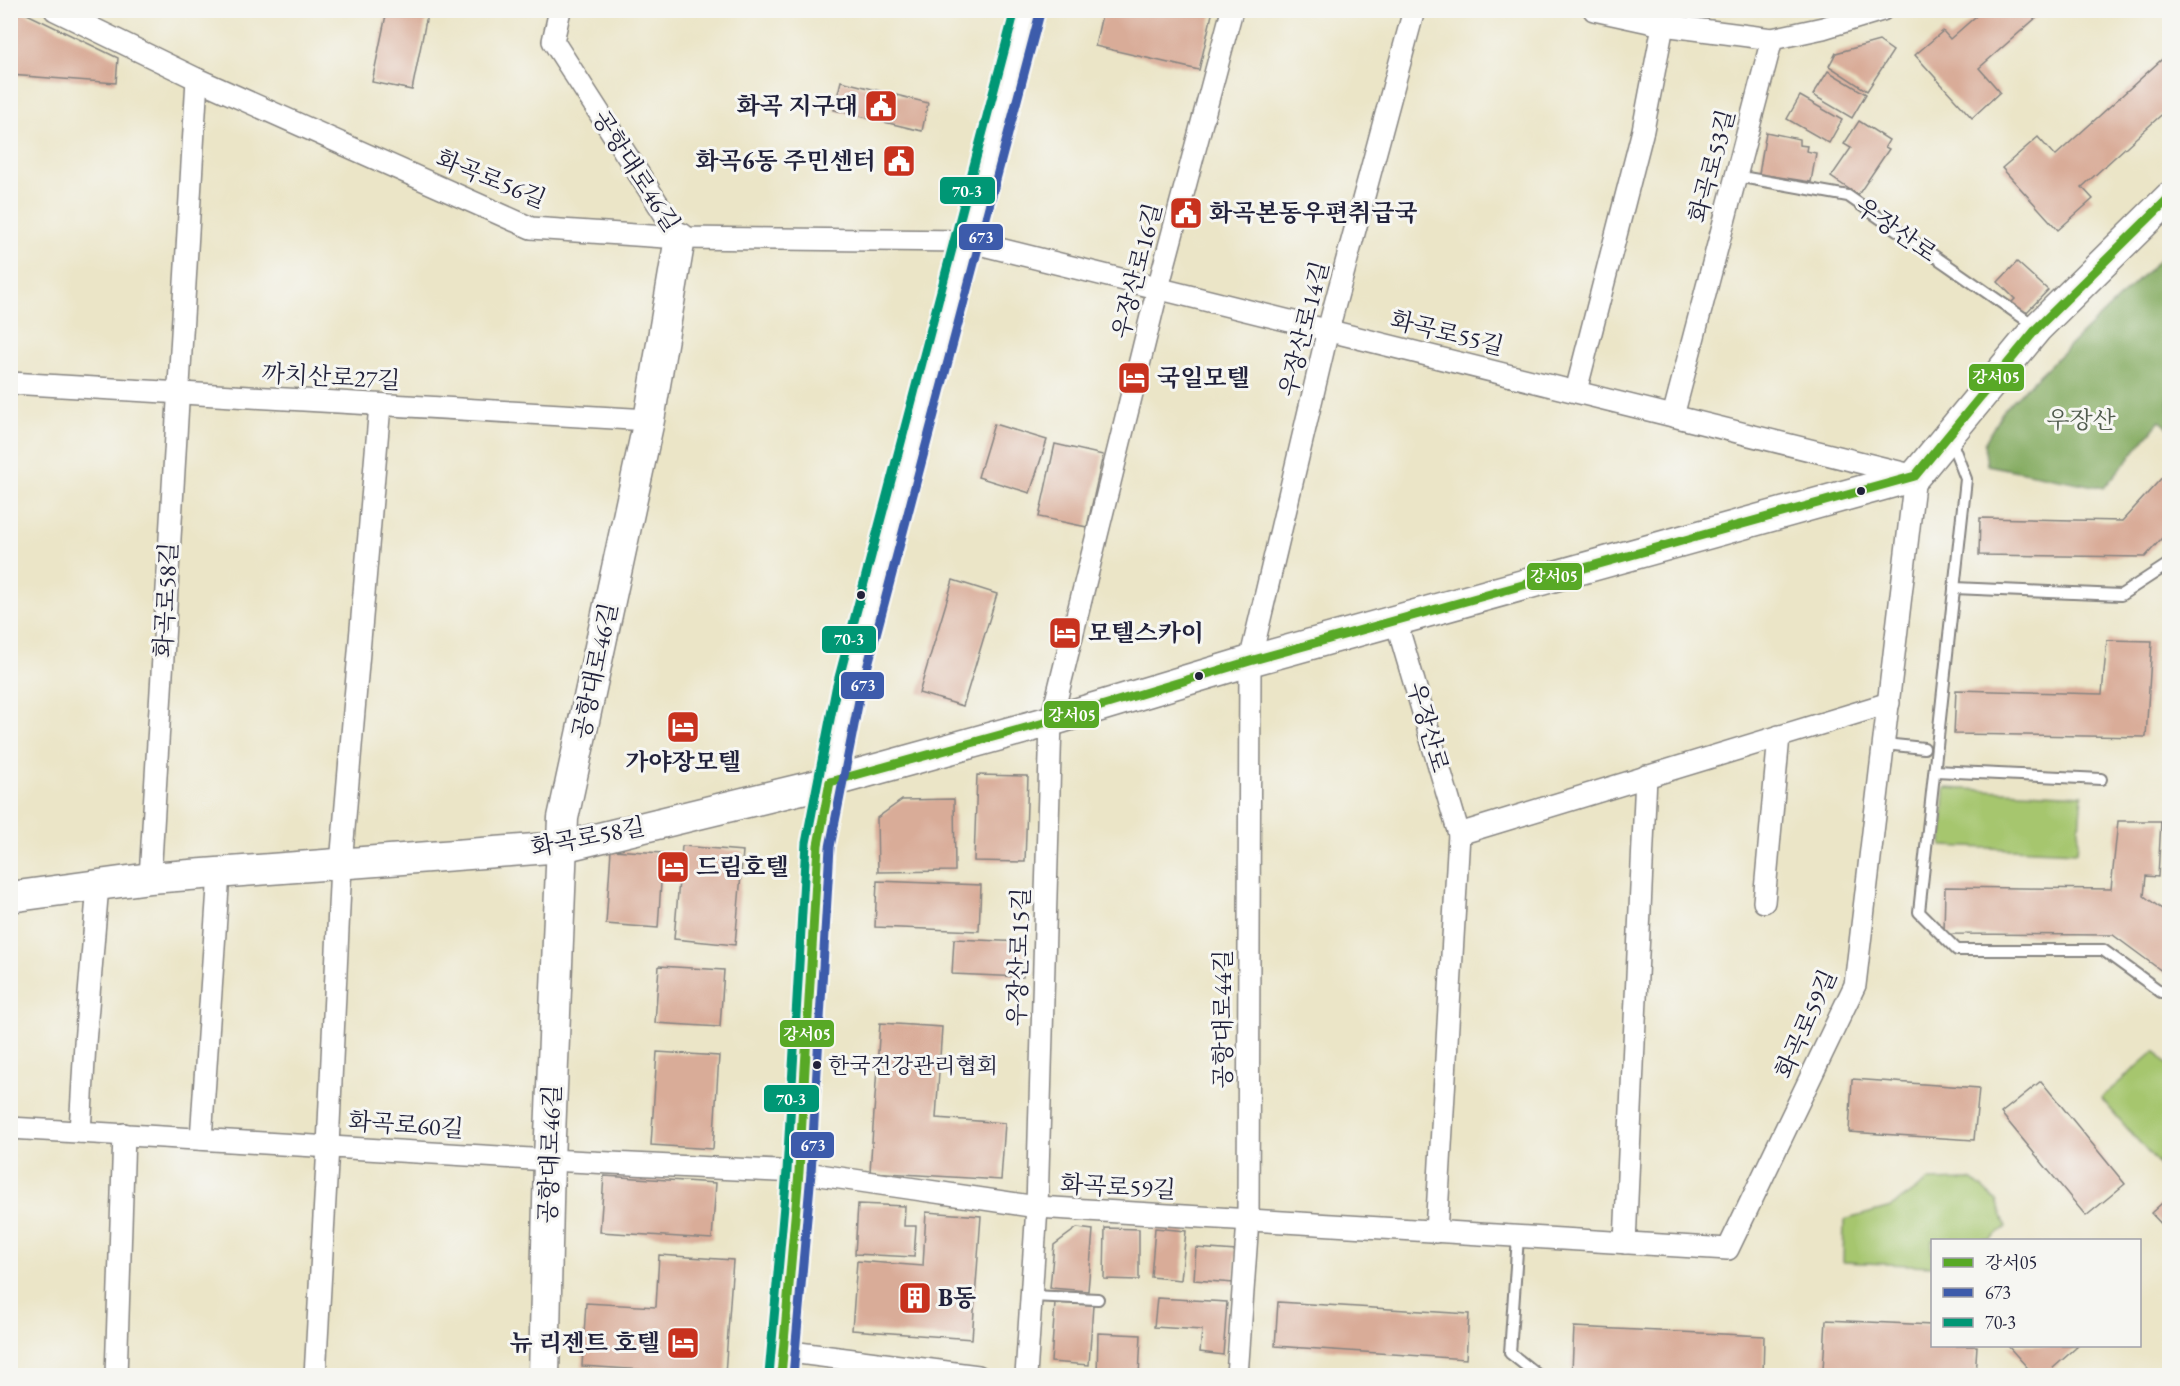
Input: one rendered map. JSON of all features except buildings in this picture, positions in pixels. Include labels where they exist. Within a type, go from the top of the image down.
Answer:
[{"type":"main road","points":[[782,1363],[799,1172],[818,845],[851,681],[1028,10]]},
{"type":"street","name":"화곡로56길","points":[[55,10],[197,79],[531,228],[680,238],[967,241]]},
{"type":"street","name":"공항대로46길","points":[[544,1376],[549,1160],[563,818],[649,420],[680,238],[553,41],[560,10]]},
{"type":"street","name":"우장산로16길","points":[[1051,721],[1158,288],[1232,10]]},
{"type":"street","name":"우장산로14길","points":[[1250,661],[1328,330],[1414,10]]},
{"type":"street","points":[[1594,10],[1665,18],[1772,39],[1823,28],[1882,10]]},
{"type":"street","points":[[1576,391],[1643,130],[1665,18]]},
{"type":"street","name":"화곡로53길","points":[[1673,416],[1772,39]]},
{"type":"street","points":[[179,394],[197,79]]},
{"type":"street","points":[[831,782],[1051,721],[1250,661],[1915,476],[2037,328],[2169,197]]},
{"type":"street","name":"화곡로55길","points":[[967,241],[1915,476]]},
{"type":"street","name":"까치산로27길","points":[[10,383],[649,420]]},
{"type":"street","name":"화곡로58길","points":[[150,878],[179,394]]},
{"type":"street","points":[[315,1376],[340,864],[380,405]]},
{"type":"street","name":"화곡로59길","points":[[799,1172],[1037,1207],[1728,1249],[1856,985],[1915,476]]},
{"type":"street","name":"우장산로","points":[[1396,621],[1459,834]]},
{"type":"street","name":"공항대로44길","points":[[1237,1376],[1248,1220],[1250,661]]},
{"type":"street","points":[[1436,1232],[1459,834],[1888,703]]},
{"type":"street","name":"우장산로15길","points":[[1026,1376],[1037,1207],[1051,721]]},
{"type":"street","points":[[1764,902],[1779,736]]},
{"type":"street","points":[[1626,1243],[1646,776]]},
{"type":"street","name":"화곡로58길","points":[[10,897],[150,878],[561,847],[831,782]]},
{"type":"street","points":[[201,1139],[219,873]]},
{"type":"street","points":[[80,1132],[98,885]]},
{"type":"street","name":"화곡로60길","points":[[10,1128],[549,1160],[799,1172]]},
{"type":"street","points":[[116,1376],[124,1134]]},
{"type":"street","points":[[782,1363],[971,1375]]},
{"type":"lane","name":"우장산로","points":[[1736,176],[1848,196],[2037,328]]},
{"type":"lane","points":[[1949,435],[1966,479],[1919,912],[1957,950],[2103,950],[2161,992]]},
{"type":"lane","points":[[1954,588],[2121,595],[2169,563]]},
{"type":"lane","points":[[1884,744],[1924,748]]},
{"type":"lane","points":[[1935,771],[2101,779]]},
{"type":"lane","points":[[1518,1237],[1510,1353],[1539,1376]]},
{"type":"lane","points":[[1031,1296],[1098,1299]]},
{"type":"green space","name":"우장산","points":[[2169,250],[2169,428],[2160,421],[2104,488],[1987,465],[1984,444],[2004,409]]},
{"type":"green space","points":[[2169,648],[2170,747],[2166,733]]},
{"type":"green space","points":[[1945,788],[2082,795],[2077,852],[1942,846]]},
{"type":"green space","points":[[2155,1051],[2169,1068],[2170,1169],[2165,1172],[2101,1098]]},
{"type":"green space","points":[[1973,1180],[1997,1201],[2006,1227],[1991,1239],[1931,1239],[1931,1266],[1843,1262],[1844,1220],[1891,1207],[1928,1181]]},
{"type":"transit line","name":"70-3","points":[[769,1375],[787,1171],[806,843],[836,689],[1015,10]]},
{"type":"transit line","name":"673","points":[[793,1376],[811,1173],[830,847],[860,695],[1040,13]]},
{"type":"transit line","name":"강서05","points":[[830,782],[1051,721],[1250,661],[1915,476],[2037,328],[2170,197]]},
{"type":"transit line","name":"강서05","points":[[781,1376],[799,1172],[818,845],[830,782]]},
{"type":"place","name":"화곡 지구대","points":[[881,106]]},
{"type":"place","name":"화곡6동 주민센터","points":[[899,161]]},
{"type":"place","name":"화곡본동우편취급국","points":[[1186,213]]},
{"type":"place","name":"국일모텔","points":[[1134,378]]},
{"type":"place","name":"모텔스카이","points":[[1065,633]]},
{"type":"place","name":"가야장모텔","points":[[683,727]]},
{"type":"place","name":"드림호텔","points":[[673,867]]},
{"type":"place","name":"한국건강관리협회","points":[[817,1065]]},
{"type":"place","name":"B동","points":[[915,1298]]},
{"type":"place","name":"뉴 리젠트 호텔","points":[[683,1343]]}]
